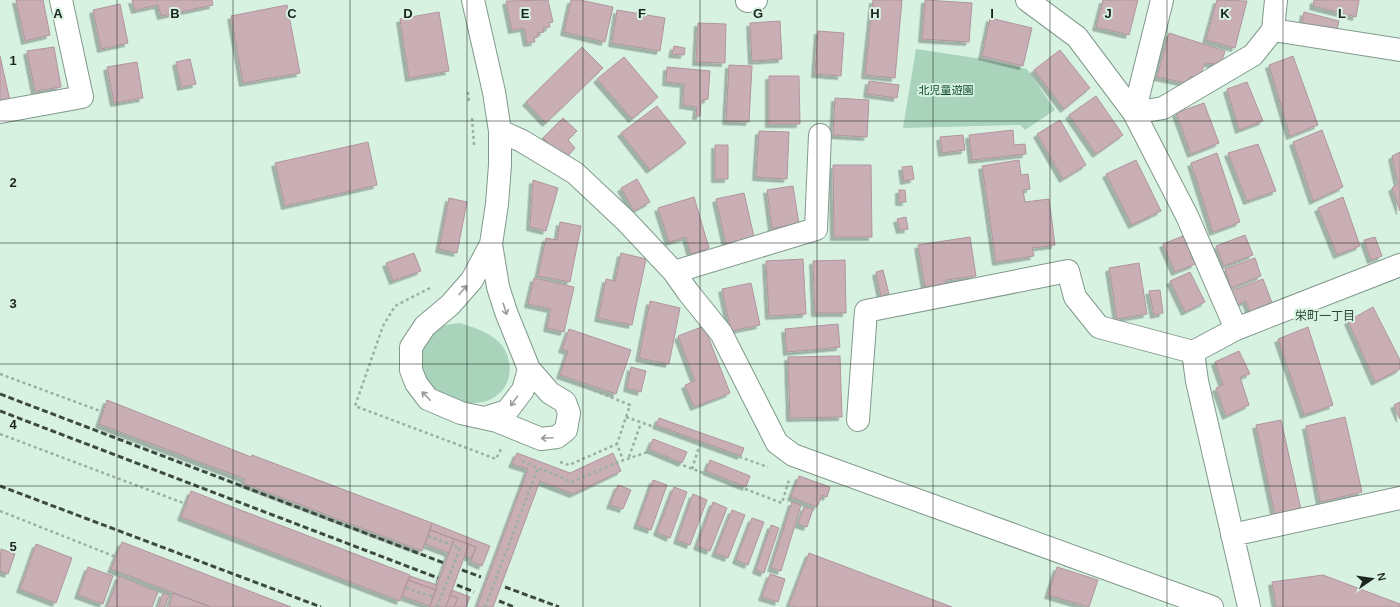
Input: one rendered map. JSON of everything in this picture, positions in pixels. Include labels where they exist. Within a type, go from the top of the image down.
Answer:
[{"type":"street","points":[[0,112],[82,98],[61,0]]},
{"type":"street","points":[[473,0],[494,92],[500,131],[500,165],[497,204],[491,244],[498,287],[506,312],[529,369],[550,393],[565,402],[569,413],[566,430],[558,437],[541,439],[497,421],[461,413],[428,399],[416,383],[411,370],[411,347],[425,326],[450,305],[472,280],[491,244]]},
{"type":"street","points":[[747,0],[756,0]]},
{"type":"street","points":[[1134,113],[1162,0]]},
{"type":"street","points":[[1134,113],[1163,108],[1170,105],[1253,55],[1273,30],[1276,0]]},
{"type":"street","points":[[1033,2],[1077,37],[1134,113],[1187,216],[1236,329]]},
{"type":"street","points":[[1273,30],[1400,50]]},
{"type":"street","points":[[500,131],[522,141],[575,173],[626,221],[674,272],[721,333],[777,443],[795,456],[1212,607]]},
{"type":"street","points":[[674,272],[816,229],[820,134]]},
{"type":"street","points":[[858,420],[866,311],[1068,271],[1075,297],[1100,327],[1193,352],[1236,329],[1400,265]]},
{"type":"street","points":[[1193,352],[1197,381],[1249,607]]},
{"type":"street","points":[[485,418],[507,411],[523,390],[529,369]]},
{"type":"street","points":[[1232,535],[1400,498]]},
{"type":"path","points":[[0,374],[103,412]]},
{"type":"path","points":[[582,386],[630,405],[616,444],[623,460]]},
{"type":"path","points":[[626,418],[769,468],[795,456]]},
{"type":"path","points":[[629,458],[641,423]]},
{"type":"path","points":[[0,434],[186,504]]},
{"type":"path","points":[[692,468],[700,444]]},
{"type":"path","points":[[522,461],[572,482],[623,460],[648,452],[782,503],[795,456]]},
{"type":"path","points":[[485,607],[538,468]]},
{"type":"path","points":[[0,511],[116,557]]},
{"type":"path","points":[[428,536],[460,548],[437,607]]},
{"type":"path","points":[[406,588],[433,597]]},
{"type":"green space","name":"北児童遊園","points":[[916,49],[976,58],[1027,69],[1055,110],[1025,130],[1020,125],[903,128]]},
{"type":"green space","points":[[460,323],[491,336],[503,346],[507,353],[510,370],[506,384],[498,395],[484,402],[466,402],[435,392],[426,381],[419,364],[418,358],[421,349],[436,326]]},
{"type":"building","points":[[16,0],[43,0],[50,35],[25,41]]},
{"type":"building","points":[[132,0],[212,0],[213,5],[161,16],[158,5],[135,10]]},
{"type":"building","points":[[548,0],[553,22],[549,23],[550,27],[543,28],[544,32],[537,33],[538,37],[534,38],[535,42],[527,43],[524,28],[512,30],[506,1]]},
{"type":"building","points":[[571,0],[580,0],[613,7],[605,42],[564,32]]},
{"type":"building","points":[[873,0],[902,0],[895,78],[865,75]]},
{"type":"building","points":[[925,0],[972,3],[969,42],[922,39]]},
{"type":"building","points":[[1103,0],[1138,0],[1129,35],[1096,27]]},
{"type":"building","points":[[1217,0],[1247,1],[1235,48],[1206,40]]},
{"type":"building","points":[[1314,0],[1359,0],[1356,17],[1313,6]]},
{"type":"building","points":[[120,4],[128,43],[101,49],[93,10]]},
{"type":"building","points":[[287,5],[300,73],[243,83],[231,16]]},
{"type":"building","points":[[617,10],[665,18],[660,51],[612,43]]},
{"type":"building","points":[[439,12],[449,71],[409,78],[400,19]]},
{"type":"building","points":[[1304,12],[1339,21],[1336,33],[1302,23]]},
{"type":"building","points":[[990,18],[1032,28],[1023,66],[982,56]]},
{"type":"building","points":[[780,21],[782,59],[752,61],[750,23]]},
{"type":"building","points":[[698,23],[726,24],[725,63],[696,62]]},
{"type":"building","points":[[818,31],[844,33],[841,76],[815,74]]},
{"type":"building","points":[[1169,33],[1225,51],[1221,64],[1205,63],[1200,75],[1190,77],[1187,83],[1157,77]]},
{"type":"building","points":[[674,46],[685,48],[684,55],[672,54]]},
{"type":"building","points":[[54,47],[61,87],[35,91],[27,51]]},
{"type":"building","points":[[582,47],[603,68],[546,123],[526,102]]},
{"type":"building","points":[[1060,50],[1090,88],[1064,109],[1034,70]]},
{"type":"building","points":[[0,56],[10,101],[0,103]]},
{"type":"building","points":[[1293,56],[1318,125],[1290,136],[1269,65]]},
{"type":"building","points":[[624,57],[658,97],[632,119],[597,79]]},
{"type":"building","points":[[190,59],[196,84],[181,87],[176,62]]},
{"type":"building","points":[[137,62],[143,98],[114,103],[107,67]]},
{"type":"building","points":[[729,65],[752,66],[749,122],[726,121]]},
{"type":"building","points":[[667,67],[710,71],[708,99],[701,101],[700,116],[696,116],[697,107],[683,105],[684,84],[666,82]]},
{"type":"building","points":[[769,76],[799,76],[800,124],[769,124]]},
{"type":"building","points":[[869,81],[899,85],[897,98],[867,94]]},
{"type":"building","points":[[1247,82],[1263,121],[1239,130],[1227,89]]},
{"type":"building","points":[[1096,96],[1123,135],[1096,154],[1069,115]]},
{"type":"building","points":[[835,98],[869,100],[867,137],[833,135]]},
{"type":"building","points":[[1204,103],[1219,143],[1191,154],[1176,113]]},
{"type":"building","points":[[657,106],[686,143],[650,170],[621,133]]},
{"type":"building","points":[[563,118],[577,131],[568,140],[575,148],[565,159],[543,138]]},
{"type":"building","points":[[1060,120],[1086,165],[1063,179],[1037,134]]},
{"type":"building","points":[[1013,130],[1014,145],[1025,144],[1026,154],[972,160],[969,135]]},
{"type":"building","points":[[1322,130],[1343,187],[1313,201],[1293,142]]},
{"type":"building","points":[[759,131],[789,132],[787,179],[756,177]]},
{"type":"building","points":[[963,135],[965,150],[942,153],[940,137]]},
{"type":"building","points":[[368,142],[377,185],[285,206],[275,163]]},
{"type":"building","points":[[1258,144],[1276,191],[1247,201],[1228,153]]},
{"type":"building","points":[[715,145],[728,145],[728,179],[715,179]]},
{"type":"building","points":[[1400,152],[1400,211],[1392,188],[1398,184],[1392,156]]},
{"type":"building","points":[[1217,153],[1240,222],[1213,232],[1191,163]]},
{"type":"building","points":[[1019,160],[1021,175],[1028,174],[1030,189],[1023,190],[1025,202],[1049,199],[1055,245],[1032,248],[1034,256],[996,262],[982,166]]},
{"type":"building","points":[[1136,160],[1161,211],[1132,225],[1106,174]]},
{"type":"building","points":[[833,165],[871,165],[872,237],[834,237]]},
{"type":"building","points":[[912,166],[914,179],[904,181],[902,167]]},
{"type":"building","points":[[637,179],[650,202],[634,211],[621,188]]},
{"type":"building","points":[[533,180],[558,188],[546,231],[530,227]]},
{"type":"building","points":[[793,186],[799,224],[772,228],[767,190]]},
{"type":"building","points":[[899,190],[905,190],[906,202],[899,202]]},
{"type":"building","points":[[744,193],[754,237],[726,244],[716,199]]},
{"type":"building","points":[[694,197],[709,248],[691,254],[686,237],[669,242],[658,208]]},
{"type":"building","points":[[1343,197],[1360,246],[1337,255],[1318,208]]},
{"type":"building","points":[[449,198],[467,202],[457,253],[439,249]]},
{"type":"building","points":[[906,217],[908,229],[900,230],[897,219]]},
{"type":"building","points":[[560,222],[581,226],[570,282],[538,276],[546,238],[557,240]]},
{"type":"building","points":[[1245,235],[1253,255],[1224,266],[1216,246]]},
{"type":"building","points":[[1183,236],[1195,264],[1175,272],[1163,244]]},
{"type":"building","points":[[970,237],[976,276],[946,280],[946,284],[925,287],[918,245]]},
{"type":"building","points":[[1375,237],[1382,256],[1371,260],[1364,240]]},
{"type":"building","points":[[414,253],[421,271],[393,281],[386,263]]},
{"type":"building","points":[[621,253],[646,259],[632,325],[598,318],[606,279],[615,281]]},
{"type":"building","points":[[1255,258],[1261,276],[1231,288],[1225,269]]},
{"type":"building","points":[[803,259],[806,314],[769,316],[766,261]]},
{"type":"building","points":[[845,260],[846,313],[815,313],[813,261]]},
{"type":"building","points":[[1139,263],[1147,314],[1117,319],[1109,268]]},
{"type":"building","points":[[883,270],[889,294],[881,296],[876,272]]},
{"type":"building","points":[[1190,272],[1205,302],[1185,312],[1170,281]]},
{"type":"building","points":[[534,278],[574,287],[564,332],[547,328],[551,309],[528,304]]},
{"type":"building","points":[[1263,279],[1272,303],[1250,312],[1246,301],[1237,305],[1231,291]]},
{"type":"building","points":[[751,283],[760,325],[731,331],[722,289]]},
{"type":"building","points":[[1160,290],[1163,313],[1154,315],[1149,291]]},
{"type":"building","points":[[650,301],[680,308],[669,364],[639,358]]},
{"type":"building","points":[[1373,307],[1400,360],[1400,369],[1375,382],[1348,321]]},
{"type":"building","points":[[838,324],[840,347],[787,352],[785,329]]},
{"type":"building","points":[[704,326],[730,393],[694,407],[685,385],[695,381],[678,336]]},
{"type":"building","points":[[1308,327],[1333,405],[1304,415],[1278,339]]},
{"type":"building","points":[[569,329],[631,350],[616,394],[560,375],[568,351],[562,349]]},
{"type":"building","points":[[1239,351],[1250,374],[1240,377],[1249,405],[1226,416],[1216,388],[1223,385],[1215,362]]},
{"type":"building","points":[[840,356],[842,417],[790,418],[788,357]]},
{"type":"building","points":[[631,367],[646,371],[641,392],[627,388]]},
{"type":"building","points":[[107,400],[251,457],[252,455],[432,523],[422,551],[243,483],[245,479],[99,424]]},
{"type":"building","points":[[1400,402],[1400,419],[1394,405]]},
{"type":"building","points":[[1345,417],[1362,492],[1320,502],[1306,426]]},
{"type":"building","points":[[659,418],[744,448],[741,456],[656,425]]},
{"type":"building","points":[[1281,420],[1302,514],[1276,520],[1256,425]]},
{"type":"building","points":[[653,439],[687,452],[682,463],[649,449]]},
{"type":"building","points":[[517,453],[570,473],[613,453],[621,471],[573,494],[540,481],[493,607],[477,607],[528,469],[512,464]]},
{"type":"building","points":[[710,460],[750,476],[746,487],[706,471]]},
{"type":"building","points":[[799,476],[830,487],[827,497],[822,495],[817,507],[791,497]]},
{"type":"building","points":[[653,480],[667,485],[651,530],[637,525]]},
{"type":"building","points":[[618,485],[631,490],[623,509],[610,505]]},
{"type":"building","points":[[674,487],[687,492],[670,538],[657,532]]},
{"type":"building","points":[[191,491],[410,575],[400,601],[181,517]]},
{"type":"building","points":[[693,494],[707,500],[690,545],[677,540]]},
{"type":"building","points":[[713,502],[727,508],[710,551],[697,546]]},
{"type":"building","points":[[792,502],[801,505],[781,571],[771,568]]},
{"type":"building","points":[[804,507],[813,509],[807,527],[798,524]]},
{"type":"building","points":[[732,510],[745,515],[728,558],[715,553]]},
{"type":"building","points":[[752,518],[764,522],[748,565],[736,560]]},
{"type":"building","points":[[432,523],[490,546],[482,566],[471,561],[476,547],[430,530]]},
{"type":"building","points":[[771,525],[779,528],[764,573],[756,570]]},
{"type":"building","points":[[430,530],[454,539],[449,553],[425,544]]},
{"type":"building","points":[[454,539],[469,544],[446,607],[429,607]]},
{"type":"building","points":[[122,542],[291,607],[211,607],[111,569]]},
{"type":"building","points":[[36,544],[72,558],[56,603],[20,589]]},
{"type":"building","points":[[469,544],[476,547],[471,558],[465,556]]},
{"type":"building","points":[[1,549],[15,554],[8,574],[0,571]]},
{"type":"building","points":[[809,553],[952,607],[795,607],[789,605]]},
{"type":"building","points":[[88,567],[113,576],[103,604],[78,595]]},
{"type":"building","points":[[1057,567],[1098,580],[1089,607],[1048,595]]},
{"type":"building","points":[[770,574],[785,579],[778,602],[762,597]]},
{"type":"building","points":[[1323,575],[1400,604],[1400,607],[1276,607],[1272,582]]},
{"type":"building","points":[[119,576],[158,592],[152,607],[107,607]]},
{"type":"building","points":[[410,576],[437,585],[436,590],[408,580]]},
{"type":"building","points":[[408,580],[436,590],[430,606],[402,596]]},
{"type":"building","points":[[452,590],[470,597],[466,607],[454,607],[458,598],[450,595]]},
{"type":"building","points":[[163,593],[169,595],[165,607],[158,607]]},
{"type":"building","points":[[173,593],[211,607],[169,607]]},
{"type":"building","points":[[450,595],[458,598],[454,607],[446,607]]},
{"type":"railway","points":[[0,394],[444,563]]},
{"type":"railway","points":[[0,411],[438,578]]},
{"type":"railway","points":[[0,486],[321,607]]},
{"type":"railway","points":[[462,570],[481,577]]},
{"type":"railway","points":[[457,585],[474,592]]},
{"type":"railway","points":[[505,587],[559,607]]},
{"type":"railway","points":[[499,601],[514,607]]},
{"type":"district","name":"栄町一丁目","points":[[1325,316]]}]
